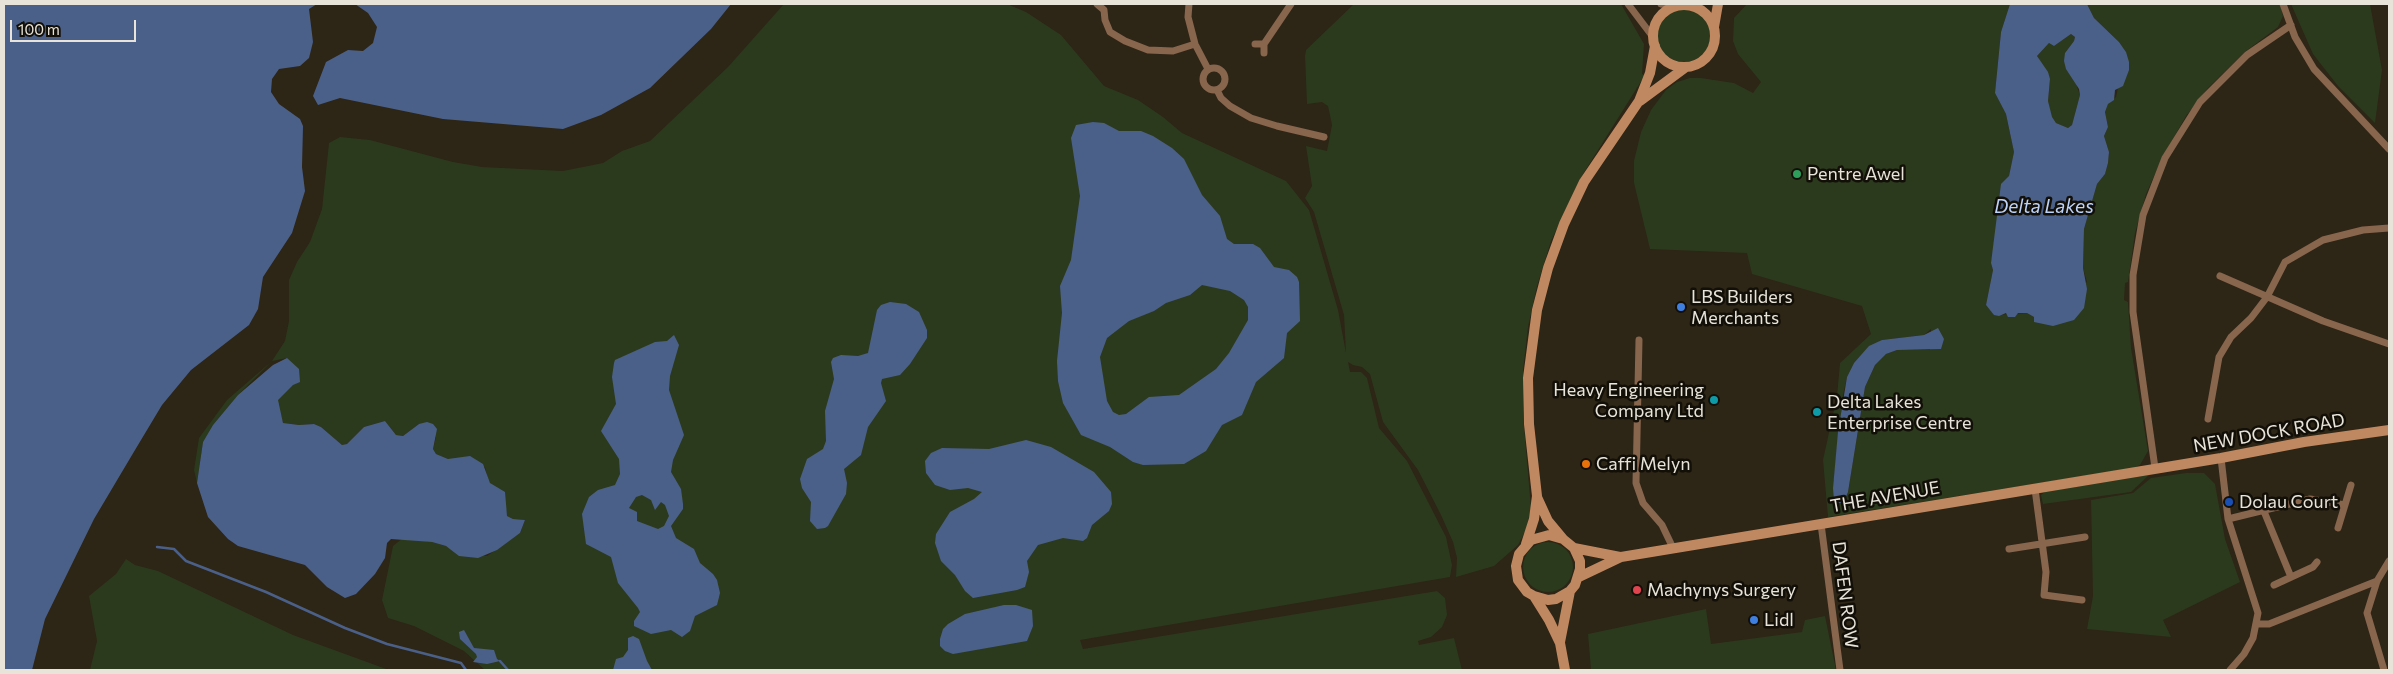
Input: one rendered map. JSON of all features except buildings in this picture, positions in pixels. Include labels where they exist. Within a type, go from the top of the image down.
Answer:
[{"type":"main road","points":[[1639,101],[1686,67],[1699,63],[1710,53],[1714,46],[1714,28],[1718,4]]},
{"type":"main road","points":[[1570,591],[1556,599],[1548,600],[1534,596],[1522,587],[1516,573],[1518,554],[1526,544],[1534,519],[1537,496],[1529,424],[1528,378],[1537,310],[1548,268],[1564,224],[1584,182],[1639,101],[1650,73],[1658,18],[1663,13],[1682,5],[1699,8],[1706,14],[1714,28]]},
{"type":"main road","points":[[1654,41],[1666,61],[1686,67]]},
{"type":"main road","name":"NEW DOCK ROAD","points":[[2155,468],[2304,442],[2389,430]]},
{"type":"main road","name":"THE AVENUE","points":[[1579,578],[1621,557],[2155,468]]},
{"type":"main road","points":[[1537,496],[1548,521],[1563,539],[1574,548],[1580,561],[1579,578],[1570,591],[1560,644]]},
{"type":"main road","points":[[1526,544],[1542,536],[1563,539]]},
{"type":"main road","name":"THE AVENUE","points":[[1574,548],[1621,557]]},
{"type":"main road","points":[[1534,596],[1549,620],[1560,644],[1565,670]]},
{"type":"street","points":[[1098,4],[1104,10],[1105,20],[1110,32],[1133,44],[1148,50],[1173,51],[1195,44]]},
{"type":"street","points":[[1104,10],[1112,4]]},
{"type":"street","points":[[1189,4],[1188,17],[1195,44],[1208,69]]},
{"type":"street","points":[[1264,53],[1264,44],[1291,4]]},
{"type":"street","points":[[1628,4],[1654,41]]},
{"type":"street","points":[[1661,4],[1682,5]]},
{"type":"street","points":[[2283,4],[2291,25],[2314,70],[2389,149]]},
{"type":"street","points":[[2155,468],[2133,312],[2133,275],[2143,215],[2162,164],[2200,102],[2247,54],[2291,25]]},
{"type":"street","points":[[1255,44],[1264,44]]},
{"type":"street","points":[[1215,68],[1224,73],[1224,83],[1217,90],[1210,89],[1203,82],[1204,74],[1208,69],[1215,68]]},
{"type":"street","points":[[1217,90],[1221,98],[1230,106],[1251,118],[1324,137]]},
{"type":"street","points":[[2208,419],[2219,357],[2231,337],[2251,318],[2267,297],[2285,262],[2306,249],[2348,233],[2389,228]]},
{"type":"street","points":[[2220,276],[2323,321],[2389,344]]},
{"type":"street","points":[[1639,340],[1636,483],[1643,503],[1662,525],[1674,548]]},
{"type":"street","points":[[2221,458],[2228,519],[2258,613],[2257,624],[2244,654],[2230,670]]},
{"type":"street","points":[[2338,528],[2351,485]]},
{"type":"street","points":[[2035,489],[2046,572],[2044,595],[2082,600]]},
{"type":"street","points":[[2228,519],[2310,499],[2345,505]]},
{"type":"street","points":[[2263,509],[2290,577]]},
{"type":"street","name":"DAFEN ROW","points":[[1820,524],[1840,670]]},
{"type":"street","points":[[2009,549],[2085,537]]},
{"type":"street","points":[[2384,670],[2368,613],[2379,579],[2389,561]]},
{"type":"street","points":[[2274,584],[2313,567],[2317,562]]},
{"type":"street","points":[[2257,624],[2269,624],[2379,579]]},
{"type":"green space","points":[[784,4],[1007,4],[1026,12],[1061,35],[1104,86],[1138,100],[1182,133],[1286,181],[1309,210],[1338,310],[1346,353],[1344,315],[1314,212],[1305,198],[1312,186],[1306,146],[1327,151],[1332,125],[1328,106],[1322,102],[1307,104],[1306,50],[1354,4],[1621,4],[1644,44],[1642,74],[1645,75],[1583,174],[1551,241],[1537,286],[1528,327],[1523,371],[1523,415],[1531,508],[1526,530],[1518,545],[1494,566],[1456,577],[1457,558],[1453,542],[1441,515],[1418,470],[1383,422],[1370,374],[1362,367],[1348,362],[1350,372],[1361,372],[1367,378],[1379,428],[1407,461],[1446,537],[1452,565],[1450,577],[1080,640],[1083,649],[1437,591],[1445,598],[1447,615],[1442,627],[1431,637],[1418,641],[1419,645],[1454,638],[1462,670],[485,670],[464,651],[414,626],[388,618],[382,600],[393,546],[403,538],[432,542],[446,546],[457,553],[487,556],[520,533],[525,520],[513,519],[507,516],[505,504],[488,480],[485,467],[448,459],[436,454],[433,449],[436,437],[419,424],[403,436],[396,435],[385,421],[364,427],[347,444],[342,445],[321,427],[314,424],[283,423],[277,400],[293,385],[287,358],[272,361],[285,341],[289,321],[289,280],[297,262],[310,242],[322,209],[329,143],[340,137],[370,140],[453,162],[482,167],[563,171],[603,163],[622,151],[650,141],[728,67]]},
{"type":"green space","points":[[1747,4],[2010,4],[2001,32],[1995,93],[2006,114],[2014,152],[1991,263],[1993,270],[1986,305],[1995,315],[2027,313],[2034,317],[2087,282],[2083,268],[2084,229],[2097,184],[2105,174],[2108,163],[2109,152],[2104,136],[2108,127],[2105,112],[2108,104],[2116,97],[2126,52],[2119,42],[2094,18],[2087,4],[2280,4],[2283,16],[2278,27],[2246,51],[2208,88],[2186,116],[2163,156],[2146,194],[2135,233],[2128,282],[2125,283],[2124,300],[2128,302],[2131,348],[2148,451],[2140,465],[2133,468],[1828,517],[1823,460],[1837,396],[1840,363],[1871,334],[1862,306],[1752,274],[1747,253],[1650,249],[1634,183],[1634,161],[1641,132],[1651,110],[1666,90],[1677,82],[1690,78],[1701,78],[1734,83],[1753,93],[1761,82],[1738,54],[1733,41],[1734,18]],"holes":[[[1931,329],[1930,350],[1897,350],[1886,354],[1875,365],[1865,387],[1848,492],[1833,488],[1843,395],[1847,377],[1854,363],[1882,340],[1924,335]]]},
{"type":"green space","points":[[2291,4],[2370,4],[2382,70],[2375,123],[2338,86],[2313,54]]},
{"type":"green space","points":[[1684,8],[1694,10],[1703,16],[1709,25],[1711,35],[1709,45],[1703,54],[1694,60],[1684,62],[1674,60],[1665,54],[1659,45],[1657,35],[1659,25],[1665,16],[1674,10]]},
{"type":"green space","points":[[2071,34],[2075,37],[2074,41],[2065,53],[2080,95],[2072,125],[2068,128],[2056,123],[2051,117],[2048,101],[2050,79],[2037,56],[2049,43],[2054,46]]},
{"type":"green space","points":[[272,361],[238,395],[213,425],[203,442],[197,483],[194,470],[199,438],[227,400]]},
{"type":"green space","points":[[2186,473],[2204,473],[2215,484],[2225,539],[2240,582],[2163,620],[2171,637],[2087,629],[2093,596],[2091,500],[2133,493],[2151,478]]},
{"type":"green space","points":[[2149,475],[2131,492],[2043,504],[2041,495],[2045,492]]},
{"type":"green space","points":[[1543,542],[1553,542],[1566,549],[1573,562],[1573,572],[1566,585],[1553,592],[1543,592],[1534,588],[1527,581],[1523,572],[1523,562],[1527,553],[1534,546]]},
{"type":"green space","points":[[126,559],[135,565],[158,571],[293,635],[389,670],[90,670],[97,641],[89,596],[116,574]]},
{"type":"green space","points":[[1706,609],[1711,644],[1802,632],[1805,620],[1825,616],[1836,670],[1591,670],[1588,634]]},
{"type":"water","points":[[4,4],[317,4],[309,9],[313,42],[309,58],[300,66],[279,69],[272,79],[271,92],[279,104],[300,119],[303,126],[302,167],[305,191],[292,233],[263,277],[258,309],[249,325],[191,370],[162,405],[135,450],[94,519],[45,619],[32,670],[4,670]]},
{"type":"water","points":[[355,4],[731,4],[711,29],[650,88],[601,115],[563,129],[443,119],[340,98],[318,105],[313,96],[326,62],[348,50],[363,51],[373,43],[377,27],[368,13]]},
{"type":"water","name":"Delta Lakes","points":[[2010,4],[2087,4],[2094,18],[2119,42],[2126,52],[2129,62],[2129,70],[2123,86],[2115,90],[2114,100],[2108,104],[2105,112],[2108,127],[2104,136],[2109,152],[2108,163],[2105,174],[2097,184],[2084,229],[2083,268],[2087,289],[2084,308],[2074,320],[2053,326],[2034,322],[2034,317],[2027,313],[2018,313],[2015,317],[2008,317],[2006,313],[1999,316],[1994,315],[1986,305],[1993,270],[1991,263],[2001,184],[2009,176],[2014,152],[2006,114],[1995,93],[2001,32]],"holes":[[[2071,34],[2075,37],[2065,53],[2064,61],[2066,69],[2079,89],[2080,95],[2072,125],[2068,128],[2056,123],[2052,117],[2048,101],[2050,79],[2048,72],[2037,56],[2049,43],[2054,46]]]},
{"type":"water","points":[[1093,122],[1104,123],[1119,131],[1141,131],[1172,148],[1184,159],[1202,195],[1220,216],[1227,239],[1234,244],[1253,244],[1260,248],[1274,267],[1289,270],[1297,277],[1299,282],[1300,321],[1287,333],[1284,358],[1256,382],[1242,415],[1222,425],[1206,451],[1184,464],[1143,465],[1133,462],[1110,447],[1081,435],[1063,403],[1058,381],[1057,361],[1062,313],[1060,286],[1071,260],[1080,196],[1071,138],[1076,125]],"holes":[[[1202,285],[1230,291],[1244,300],[1248,307],[1248,320],[1229,353],[1216,369],[1179,395],[1149,397],[1126,414],[1119,415],[1113,412],[1107,401],[1100,357],[1107,338],[1129,321],[1154,311],[1166,303],[1190,295]]]},
{"type":"water","points":[[890,302],[906,304],[919,312],[927,330],[927,338],[910,364],[900,375],[882,379],[881,383],[886,401],[868,427],[861,455],[844,469],[847,483],[846,494],[828,526],[817,529],[810,521],[811,502],[802,488],[800,479],[807,459],[823,449],[826,441],[825,411],[834,379],[831,362],[833,358],[841,355],[858,356],[868,353],[877,310],[881,305]]},
{"type":"water","points":[[1938,328],[1944,339],[1941,349],[1897,350],[1886,354],[1875,365],[1865,387],[1848,492],[1843,503],[1838,503],[1834,500],[1833,488],[1838,432],[1847,377],[1854,363],[1869,346],[1882,340],[1924,335]]},
{"type":"water","points":[[674,335],[679,345],[670,376],[669,390],[684,435],[673,460],[671,472],[681,489],[683,509],[671,526],[676,538],[694,549],[700,563],[713,574],[717,580],[720,593],[717,605],[695,616],[690,631],[682,637],[671,630],[651,634],[634,626],[634,621],[640,612],[618,583],[611,557],[586,544],[582,514],[589,497],[598,490],[615,485],[620,474],[619,459],[601,431],[616,404],[612,377],[615,360],[655,342],[667,341]],"holes":[[[642,495],[651,500],[655,510],[661,502],[665,505],[669,516],[664,526],[658,529],[637,521],[637,512],[629,508],[636,497]]]},
{"type":"water","points":[[287,358],[299,369],[300,382],[293,385],[278,400],[283,423],[314,424],[321,427],[342,445],[347,444],[364,427],[385,421],[396,435],[403,436],[419,424],[427,422],[433,424],[437,429],[433,449],[436,454],[448,459],[470,456],[483,464],[490,483],[505,492],[507,516],[513,519],[525,520],[520,533],[497,550],[478,558],[459,556],[446,546],[432,542],[391,539],[387,543],[385,558],[375,574],[356,594],[345,598],[327,587],[305,565],[238,546],[228,539],[208,517],[197,483],[203,442],[213,425],[238,395],[273,365]]},
{"type":"water","points":[[1026,440],[1051,447],[1094,472],[1111,492],[1112,504],[1109,511],[1092,525],[1087,538],[1083,541],[1063,538],[1038,545],[1027,561],[1029,572],[1025,587],[973,598],[941,561],[935,543],[936,534],[950,512],[974,499],[982,492],[968,488],[950,490],[935,485],[926,473],[925,461],[931,453],[942,448],[989,449]]},
{"type":"water","points":[[1004,605],[1016,605],[1032,610],[1033,626],[1027,641],[953,654],[945,651],[940,646],[943,629],[948,624],[965,614]]},
{"type":"water","points":[[464,630],[474,648],[494,650],[497,659],[500,661],[487,664],[473,662],[477,657],[476,654],[460,639],[459,632]]},
{"type":"water","points":[[633,636],[639,639],[652,670],[613,670],[616,659],[623,657],[628,650],[628,638]]},
{"type":"waterway","points":[[157,547],[174,549],[186,561],[266,592],[345,628],[387,644],[461,663],[466,670]]},
{"type":"waterway","points":[[500,661],[508,670]]},
{"type":"place","name":"Pentre Awel","points":[[1797,174]]},
{"type":"place","name":"LBS Builders Merchants","points":[[1681,307]]},
{"type":"place","name":"Heavy Engineering Company Ltd","points":[[1714,400]]},
{"type":"place","name":"Delta Lakes Enterprise Centre","points":[[1817,412]]},
{"type":"place","name":"Caffi Melyn","points":[[1586,464]]},
{"type":"place","name":"Dolau Court","points":[[2229,502]]},
{"type":"place","name":"Machynys Surgery","points":[[1637,590]]},
{"type":"place","name":"Lidl","points":[[1754,620]]}]
